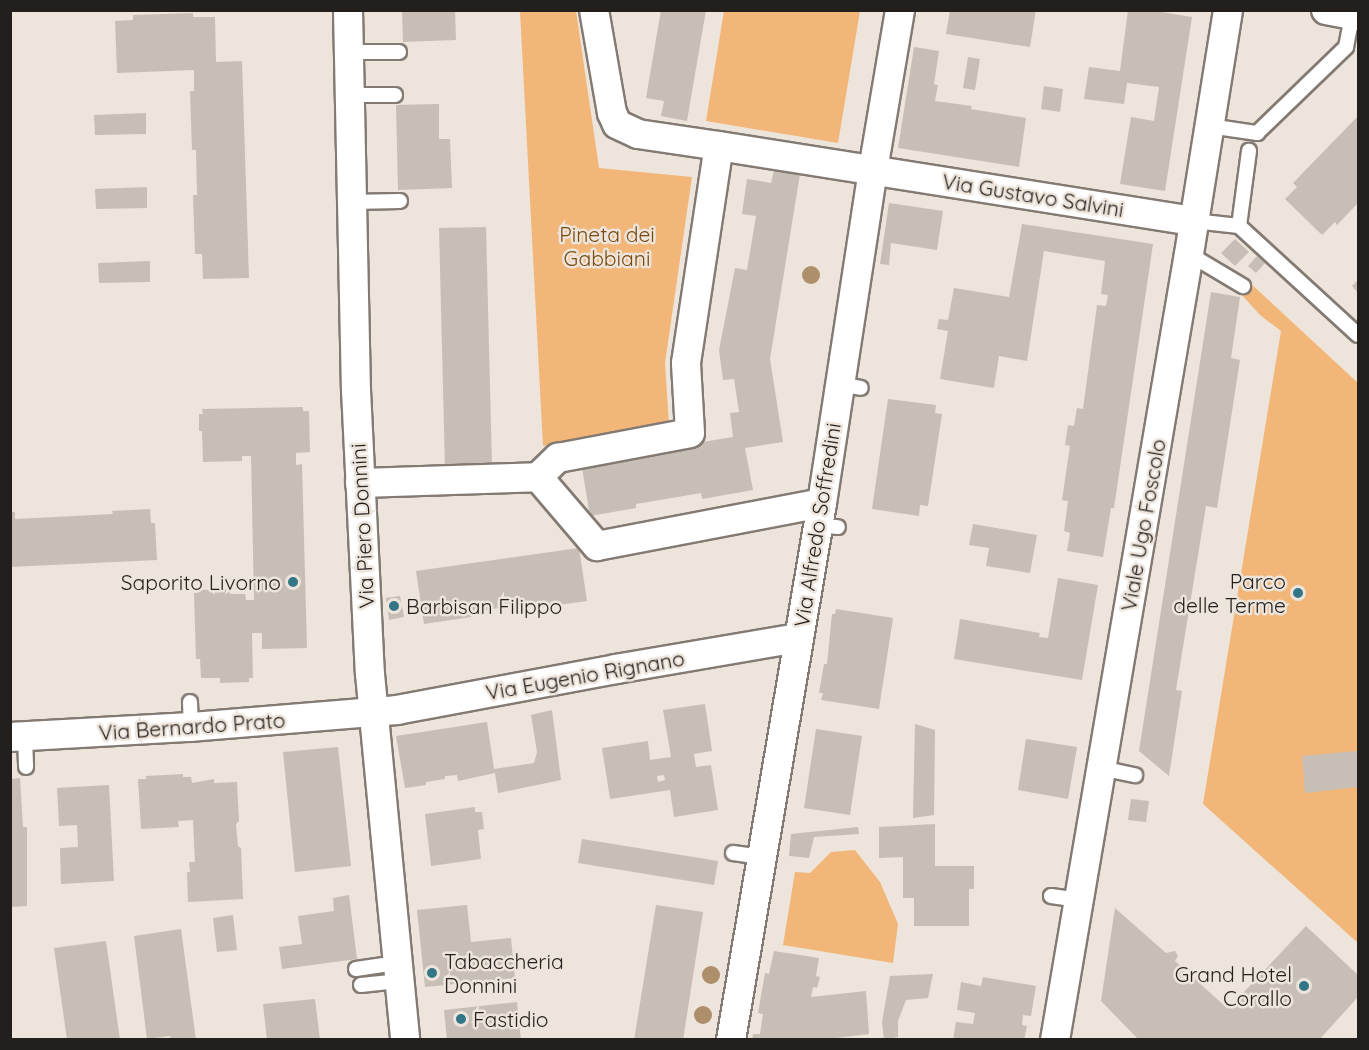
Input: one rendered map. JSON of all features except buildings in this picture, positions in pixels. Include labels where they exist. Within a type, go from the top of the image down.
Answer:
[{"type":"street","name":"Via Piero Donnini","points":[[348,10],[351,202],[360,483],[372,713],[405,1040]]},
{"type":"street","points":[[360,483],[538,477],[558,458],[690,433],[686,363],[719,146],[638,134],[617,124],[612,113],[594,10]]},
{"type":"street","name":"Via Alfredo Soffredini","points":[[731,1040],[747,855],[826,518],[850,386],[873,170],[900,10]]},
{"type":"street","name":"Viale Ugo Foscolo","points":[[1055,1040],[1189,255],[1228,10]]},
{"type":"street","name":"Via Gustavo Salvini","points":[[719,146],[1194,221]]},
{"type":"street","points":[[538,477],[597,546],[826,518]]},
{"type":"street","name":"Via Eugenio Rignano","points":[[372,713],[798,638]]},
{"type":"street","name":"Via Bernardo Prato","points":[[17,737],[190,715],[372,713]]},
{"type":"lane","points":[[1209,126],[1257,133],[1346,47],[1346,14]]},
{"type":"lane","points":[[348,52],[399,52]]},
{"type":"lane","points":[[349,95],[395,94]]},
{"type":"lane","points":[[1239,226],[1249,151]]},
{"type":"lane","points":[[351,202],[400,201]]},
{"type":"lane","points":[[1194,221],[1239,226],[1359,335]]},
{"type":"lane","points":[[1189,255],[1243,286]]},
{"type":"lane","points":[[17,737],[26,767]]},
{"type":"lane","points":[[1101,768],[1135,775]]},
{"type":"lane","points":[[1051,896],[1078,900]]},
{"type":"lane","points":[[357,969],[397,972]]},
{"type":"lane","points":[[361,985],[397,972]]},
{"type":"green space","name":"Pineta dei Gabbiani","points":[[520,11],[576,11],[599,168],[692,177],[665,363],[669,425],[543,446]]},
{"type":"green space","points":[[724,11],[860,11],[838,143],[706,121]]},
{"type":"green space","name":"Parco delle Terme","points":[[1249,282],[1358,383],[1358,943],[1203,804],[1281,331],[1260,315],[1240,293]]},
{"type":"green space","points":[[855,850],[880,882],[898,924],[893,963],[783,945],[795,872],[810,873],[831,852]]},
{"type":"place","name":"Saporito Livorno","points":[[293,582]]},
{"type":"place","name":"Parco delle Terme","points":[[1298,593]]},
{"type":"place","name":"Barbisan Filippo","points":[[394,606]]},
{"type":"place","name":"Tabaccheria Donnini","points":[[432,973]]},
{"type":"place","name":"Grand Hotel Corallo","points":[[1304,986]]},
{"type":"place","name":"Fastidio","points":[[461,1019]]}]
